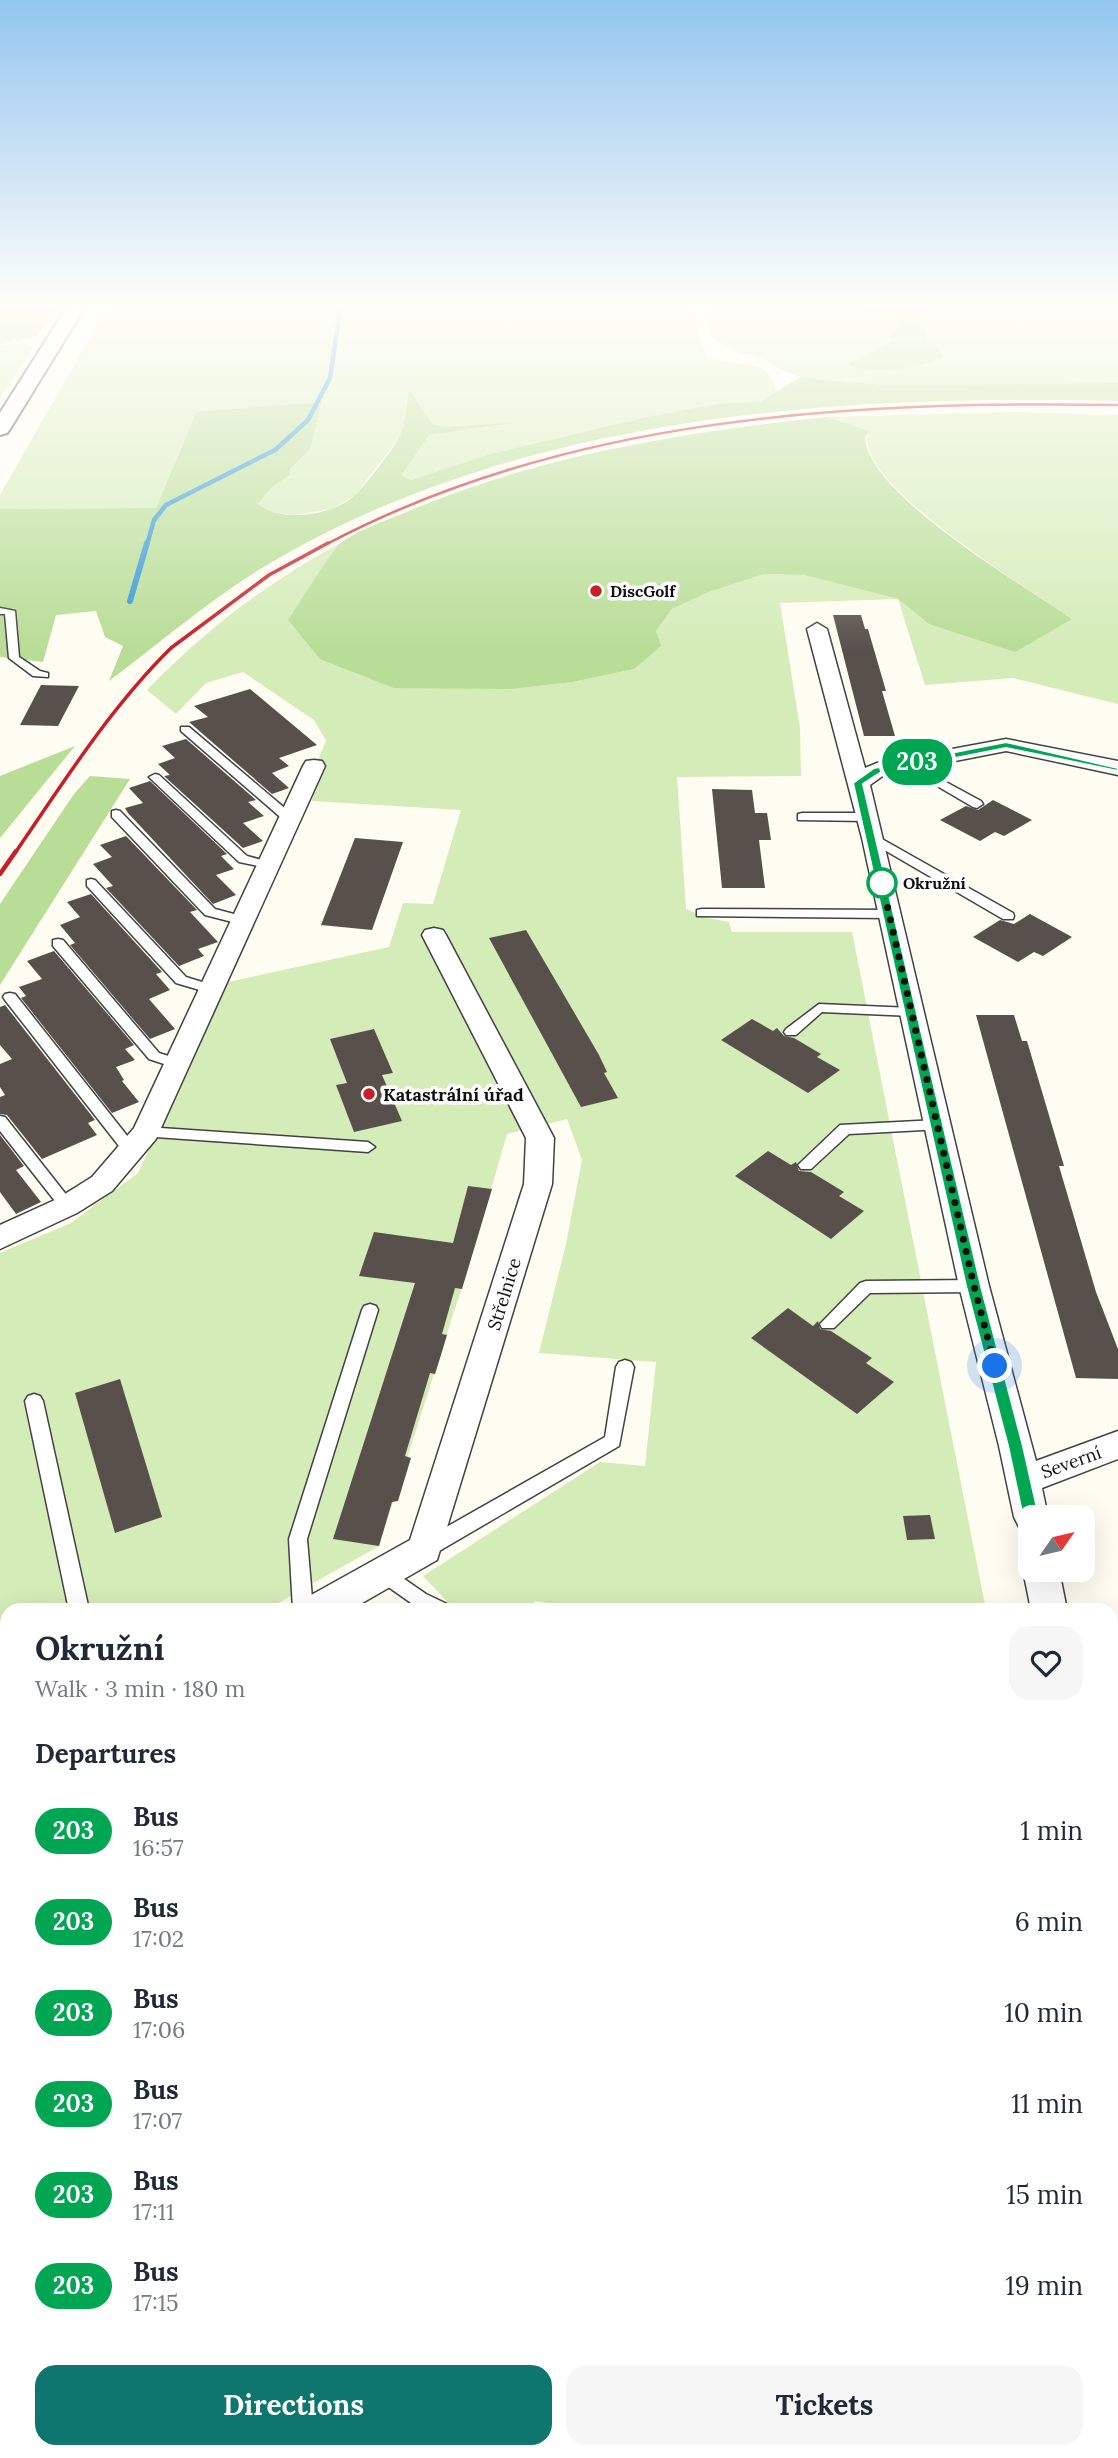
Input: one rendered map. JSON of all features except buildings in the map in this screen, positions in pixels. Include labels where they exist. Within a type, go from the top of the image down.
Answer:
[{"type":"street","points":[[817,629],[870,827],[974,1286],[1029,1505]]},
{"type":"street","points":[[858,783],[877,770],[1006,745],[1118,768]]},
{"type":"street","points":[[0,1238],[67,1206],[102,1184],[139,1141],[179,1064],[314,766]]},
{"type":"street","name":"Střelnice","points":[[425,1549],[538,1184],[540,1138],[434,935]]},
{"type":"street","name":"Severní","points":[[1024,1480],[1118,1445]]},
{"type":"street","points":[[330,1603],[425,1549]]},
{"type":"street","points":[[1043,1582],[1048,1603]]},
{"type":"lane","points":[[0,611],[10,611],[14,659],[37,674],[44,675]]},
{"type":"lane","points":[[185,729],[290,819]]},
{"type":"lane","points":[[907,764],[977,804]]},
{"type":"lane","points":[[155,777],[243,859],[269,866]]},
{"type":"lane","points":[[116,814],[210,912],[244,921]]},
{"type":"lane","points":[[802,817],[870,827],[1009,916]]},
{"type":"lane","points":[[91,883],[181,980],[213,990]]},
{"type":"lane","points":[[702,913],[890,914]]},
{"type":"lane","points":[[58,943],[154,1056],[179,1064]]},
{"type":"lane","points":[[10,997],[139,1141],[368,1147]]},
{"type":"lane","points":[[791,1032],[819,1009],[912,1012]]},
{"type":"lane","points":[[0,1121],[67,1206]]},
{"type":"lane","points":[[806,1165],[845,1129],[937,1125]]},
{"type":"lane","points":[[828,1324],[866,1287],[974,1286]]},
{"type":"lane","points":[[303,1603],[298,1539],[370,1310]]},
{"type":"lane","points":[[425,1549],[613,1441],[625,1367]]},
{"type":"lane","points":[[34,1401],[77,1603]]},
{"type":"lane","points":[[384,1573],[425,1603]]},
{"type":"green space","points":[[42,422],[292,422],[156,508],[0,509],[0,495]]},
{"type":"green space","points":[[193,422],[317,422],[310,449],[290,469],[290,475],[272,487],[258,504],[280,514],[321,512],[346,502],[371,477],[391,450],[404,422],[430,422],[445,427],[512,423],[429,435],[401,476],[411,480],[490,454],[627,422],[700,422],[583,443],[479,471],[379,508],[261,569],[216,599],[109,681],[123,646],[105,637],[96,611],[56,615],[43,662],[0,657],[0,509],[156,508]]},
{"type":"green space","points":[[316,422],[627,422],[490,454],[411,480],[400,477],[429,435],[461,428],[508,425],[445,427],[432,424],[400,437],[355,495],[332,509],[293,515],[267,511],[258,504],[272,487],[290,475],[290,469],[309,449]]},
{"type":"green space","points":[[789,422],[841,422],[870,431],[865,438],[873,461],[893,486],[920,512],[952,538],[1072,619],[1015,652],[929,624],[898,599],[804,575],[764,574],[709,592],[672,609],[656,631],[661,646],[634,669],[573,682],[512,689],[394,688],[320,659],[288,620],[338,546],[360,531],[465,489],[515,473],[618,448]]},
{"type":"green space","points":[[841,422],[1118,422],[1118,704],[1013,678],[925,685],[898,599],[929,624],[1072,619],[986,561],[913,504],[885,476],[869,451],[870,431]]},
{"type":"green space","points":[[342,542],[288,620],[512,689],[573,682],[634,669],[672,609],[709,592],[764,574],[804,575],[898,599],[780,603],[800,728],[801,776],[677,777],[686,909],[707,918],[729,922],[732,932],[852,932],[985,1603],[448,1603],[423,1576],[600,1462],[645,1466],[656,1362],[539,1353],[566,1244],[582,1160],[567,1119],[507,1134],[475,1246],[379,1546],[278,1603],[0,1603],[0,1253],[71,1223],[138,1173],[228,982],[389,947],[403,903],[433,904],[461,810],[312,801],[318,760],[326,741],[314,720],[243,672],[206,683],[176,714],[147,690],[238,608]]},
{"type":"green space","points":[[75,746],[0,838],[0,776]]},
{"type":"green space","points":[[90,776],[130,779],[0,985],[0,904],[74,794]]},
{"type":"waterway","points":[[147,545],[154,520],[166,505],[275,450],[306,422]]},
{"type":"waterway","points":[[130,601],[147,543]]},
{"type":"railway","points":[[325,545],[418,502],[514,468],[612,443],[742,422]]},
{"type":"railway","points":[[15,853],[107,721],[171,648],[269,575],[328,543]]},
{"type":"railway","points":[[0,874],[16,851]]},
{"type":"bus line","name":"203","points":[[1029,1505],[974,1286],[873,838],[858,783],[877,770],[1006,745],[1118,768]]},
{"type":"place","name":"DiscGolf","points":[[596,591]]},
{"type":"place","name":"Okružní","points":[[882,883]]},
{"type":"place","name":"Katastrální úřad","points":[[369,1094]]},
{"type":"route","points":[[882,883],[974,1286],[995,1366]]}]
